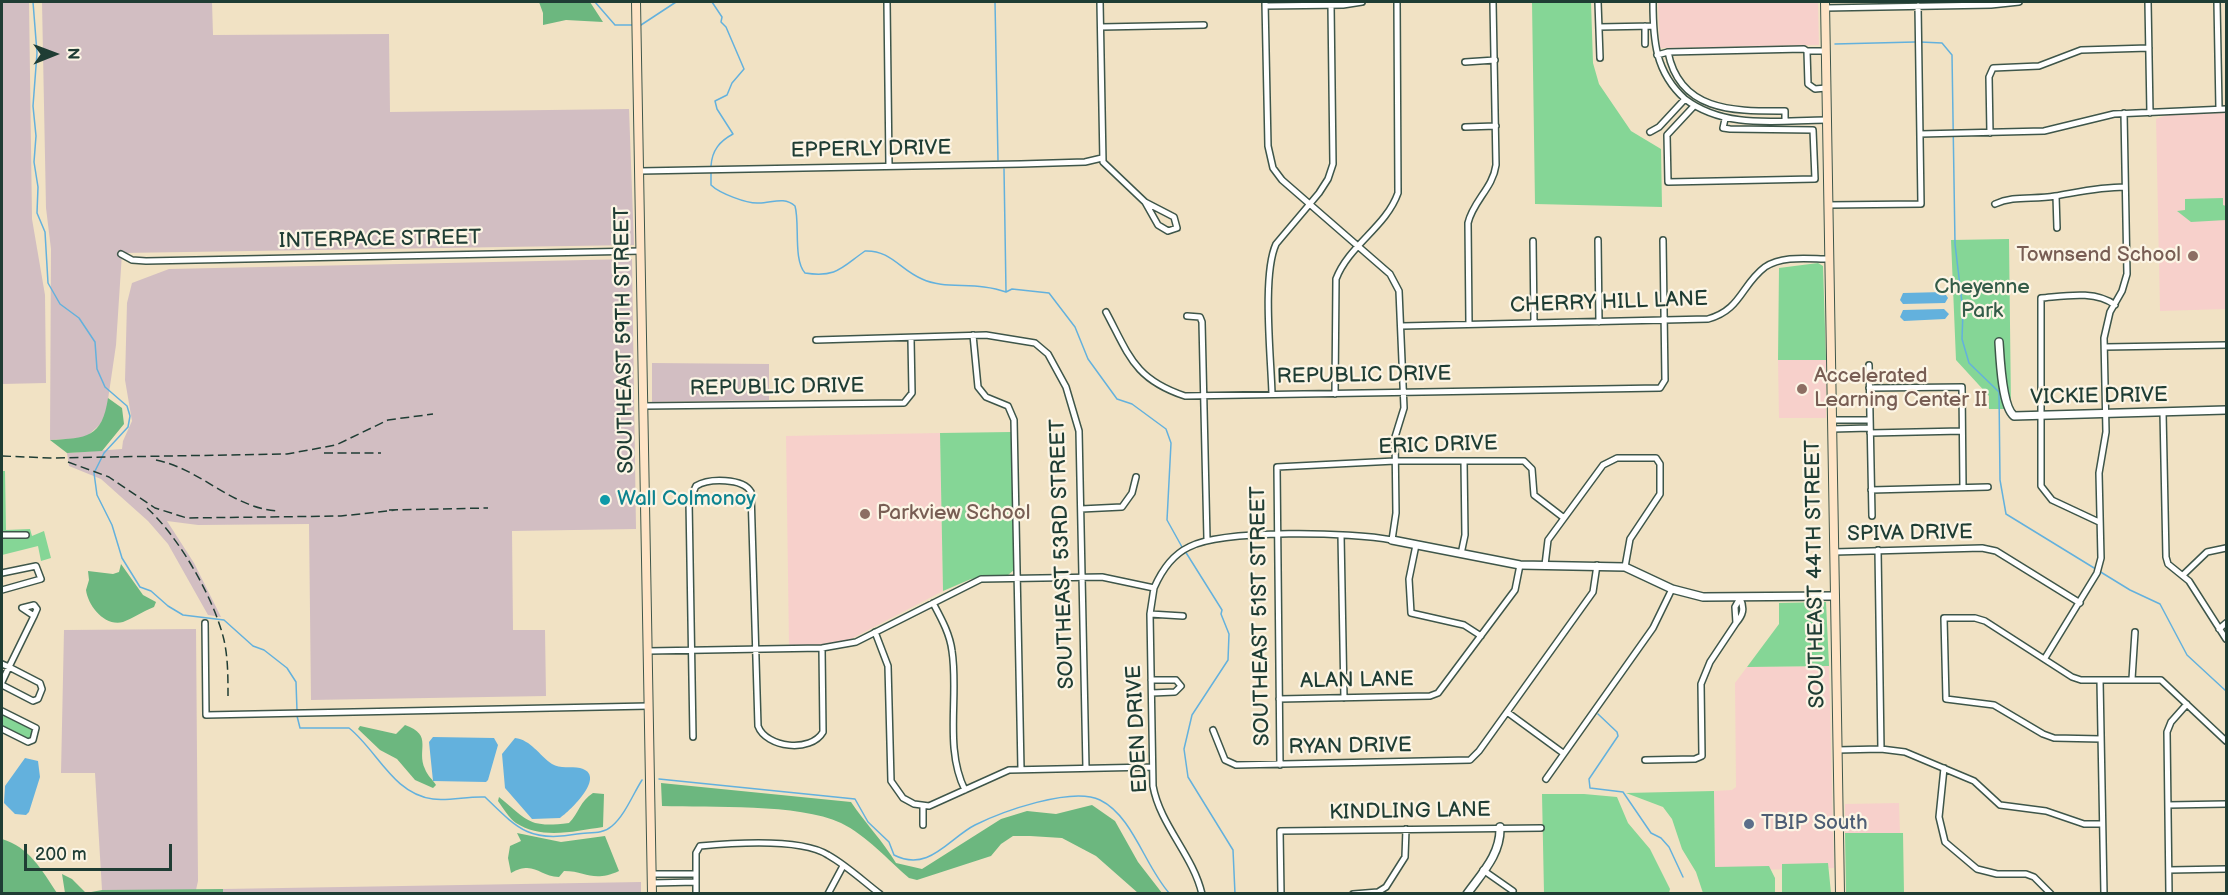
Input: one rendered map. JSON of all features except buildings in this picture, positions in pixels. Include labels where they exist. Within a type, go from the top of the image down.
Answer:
[{"type":"main road","name":"SOUTHEAST 59TH STREET","points":[[636,2],[652,894]]},
{"type":"main road","name":"SOUTHEAST 44TH STREET","points":[[1825,5],[1840,894]]},
{"type":"street","points":[[886,2],[889,166]]},
{"type":"street","points":[[1100,2],[1102,158],[1104,166],[1145,202],[1174,217],[1177,228],[1168,231],[1161,228],[1145,202]]},
{"type":"street","points":[[1362,2],[1331,5],[1265,4],[1269,155],[1276,174],[1390,274],[1395,283],[1401,302],[1404,392],[1403,415],[1395,437],[1396,513],[1392,540]]},
{"type":"street","points":[[1335,394],[1336,279],[1359,247],[1389,212],[1398,193],[1397,2]]},
{"type":"street","points":[[1468,324],[1468,223],[1472,211],[1494,175],[1496,126],[1493,2]]},
{"type":"street","points":[[1598,2],[1600,58]]},
{"type":"street","points":[[1653,2],[1653,26],[1657,54],[1664,72],[1685,99],[1694,106],[1725,119],[1827,120]]},
{"type":"street","points":[[1825,5],[1991,5],[2019,2]]},
{"type":"street","points":[[2148,2],[2150,113]]},
{"type":"street","points":[[2217,2],[2219,109]]},
{"type":"street","points":[[1272,394],[1269,277],[1271,254],[1276,244],[1328,179],[1333,164],[1331,5]]},
{"type":"street","points":[[1828,205],[1921,204],[1918,6]]},
{"type":"street","points":[[1101,27],[1204,25]]},
{"type":"street","points":[[1645,26],[1645,44]]},
{"type":"street","points":[[1599,27],[1653,26]]},
{"type":"street","points":[[1990,133],[1989,77],[1993,68],[2039,66],[2081,50],[2149,48]]},
{"type":"street","points":[[1657,54],[1804,49],[1826,51]]},
{"type":"street","points":[[1807,51],[1808,84],[1815,89],[1826,88]]},
{"type":"street","points":[[1668,52],[1679,79],[1693,94],[1706,102],[1730,110],[1785,111],[1785,120]]},
{"type":"street","points":[[1465,62],[1495,60]]},
{"type":"street","points":[[1650,132],[1659,127],[1685,99]]},
{"type":"street","points":[[1694,106],[1667,135],[1668,182],[1828,180]]},
{"type":"street","points":[[1920,134],[2044,131],[2124,113],[2226,109]]},
{"type":"street","points":[[2045,658],[2097,573],[2101,558],[2098,473],[2106,432],[2106,325],[2126,282],[2124,113]]},
{"type":"street","points":[[1725,119],[1723,128],[1804,129],[1814,132],[1815,179]]},
{"type":"street","points":[[1804,120],[1804,129]]},
{"type":"street","points":[[1465,127],[1496,126]]},
{"type":"street","name":"EPPERLY DRIVE","points":[[640,171],[1085,162],[1102,158]]},
{"type":"street","points":[[1995,204],[2007,198],[2056,196],[2090,188],[2125,187]]},
{"type":"street","points":[[2056,196],[2057,228]]},
{"type":"street","points":[[1598,240],[1599,322]]},
{"type":"street","points":[[1663,240],[1665,321]]},
{"type":"street","points":[[1533,241],[1534,323]]},
{"type":"street","name":"INTERPACE STREET","points":[[121,254],[132,260],[147,261],[641,251]]},
{"type":"street","name":"CHERRY HILL LANE","points":[[1402,326],[1699,320],[1721,315],[1735,304],[1750,282],[1766,267],[1782,260],[1829,259]]},
{"type":"street","points":[[2099,522],[2052,500],[2041,486],[2042,298],[2091,296],[2115,305]]},
{"type":"street","name":"REPUBLIC DRIVE","points":[[1106,312],[1127,355],[1142,373],[1175,393],[1185,396],[1664,386],[1665,321]]},
{"type":"street","points":[[1187,316],[1200,317],[1202,322],[1207,539]]},
{"type":"street","points":[[973,335],[974,374],[978,387],[988,399],[1008,406],[1013,416],[1021,769]]},
{"type":"street","name":"SOUTHEAST 53RD STREET","points":[[816,340],[911,339],[973,335],[1035,343],[1048,354],[1070,394],[1078,422],[1082,509],[1086,768]]},
{"type":"street","name":"REPUBLIC DRIVE","points":[[644,406],[904,403],[909,400],[912,393],[911,339]]},
{"type":"street","name":"VICKIE DRIVE","points":[[1999,342],[2000,369],[2005,383],[2008,412],[2014,416],[2226,410]]},
{"type":"street","points":[[2105,346],[2226,345]]},
{"type":"street","points":[[1869,365],[1872,516]]},
{"type":"street","points":[[1869,388],[1962,387],[1963,487]]},
{"type":"street","points":[[2163,412],[2166,557],[2168,564],[2183,575],[2226,639]]},
{"type":"street","points":[[1856,420],[1856,429]]},
{"type":"street","points":[[1832,425],[1856,420],[1870,420]]},
{"type":"street","points":[[1832,425],[1870,430],[1962,431]]},
{"type":"street","points":[[1545,565],[1546,545],[1564,518],[1609,461],[1617,458],[1658,459],[1660,495],[1630,539],[1625,567]]},
{"type":"street","name":"ERIC DRIVE","points":[[1277,467],[1395,461],[1524,461],[1532,469],[1534,495],[1564,518]]},
{"type":"street","points":[[1461,554],[1465,535],[1464,461]]},
{"type":"street","name":"SOUTHEAST 51ST STREET","points":[[1277,467],[1280,765]]},
{"type":"street","points":[[1082,509],[1122,507],[1132,493],[1136,477]]},
{"type":"street","points":[[693,737],[689,501],[696,486],[711,482],[735,482],[748,487],[752,492],[758,726],[765,738],[771,741],[808,743],[817,740],[824,726],[822,648]]},
{"type":"street","points":[[1871,490],[1988,487]]},
{"type":"street","points":[[2,535],[26,535]]},
{"type":"street","points":[[1341,535],[1344,698]]},
{"type":"street","points":[[648,651],[822,648],[847,645],[981,579],[1082,577],[1121,579],[1154,588],[1166,567],[1182,551],[1207,539],[1232,536],[1362,535],[1520,565],[1625,567],[1672,589],[1703,597],[1835,596]]},
{"type":"street","points":[[1416,545],[1409,579],[1411,613],[1464,625],[1481,636],[1515,590],[1520,565]]},
{"type":"street","name":"SPIVA DRIVE","points":[[1834,552],[1982,548],[1996,551],[2080,603]]},
{"type":"street","points":[[2183,575],[2207,552],[2226,548]]},
{"type":"street","points":[[1878,550],[1881,749]]},
{"type":"street","points":[[1563,753],[1507,712],[1593,592],[1597,565]]},
{"type":"street","points":[[2,573],[36,566],[41,576],[36,582],[2,590]]},
{"type":"street","name":"EDEN DRIVE","points":[[1154,588],[1150,614],[1152,767],[1157,801],[1192,865],[1202,894]]},
{"type":"street","points":[[1546,779],[1657,622],[1672,589]]},
{"type":"street","points":[[1736,623],[1735,612],[1740,598]]},
{"type":"street","points":[[1645,760],[1695,759],[1702,756],[1702,678],[1743,612],[1740,598]]},
{"type":"street","points":[[933,603],[952,650],[955,754],[958,774],[965,790]]},
{"type":"street","points":[[1735,612],[1743,612]]},
{"type":"street","points":[[1150,614],[1183,616]]},
{"type":"street","points":[[2,664],[9,668],[40,683],[40,694],[33,701],[2,684],[9,668],[34,616]]},
{"type":"street","points":[[2101,739],[2054,738],[1994,705],[1946,699],[1944,618],[1975,618],[1985,621],[2072,677],[2100,680],[2162,680],[2226,741]]},
{"type":"street","points":[[205,623],[206,715],[649,706]]},
{"type":"street","points":[[2219,629],[2226,623]]},
{"type":"street","points":[[875,632],[888,666],[891,781],[903,798],[923,806],[935,805],[1003,772],[1021,769],[1152,767]]},
{"type":"street","points":[[2132,679],[2134,632]]},
{"type":"street","name":"ALAN LANE","points":[[1279,699],[1436,694],[1446,686],[1481,636]]},
{"type":"street","points":[[1151,680],[1176,680],[1181,686],[1175,692],[1152,693]]},
{"type":"street","points":[[2100,680],[2104,894]]},
{"type":"street","points":[[2169,894],[2167,732],[2171,722],[2187,704]]},
{"type":"street","points":[[2,711],[36,728],[36,734],[33,740],[28,742],[2,729]]},
{"type":"street","name":"RYAN DRIVE","points":[[1213,730],[1227,762],[1236,765],[1458,762],[1474,757],[1507,712]]},
{"type":"street","points":[[1837,750],[1881,749],[1905,752],[1974,781],[2000,806],[2046,811],[2084,824],[2102,824]]},
{"type":"street","points":[[1944,768],[1939,818],[1945,842],[1977,869],[1996,874],[2026,874],[2040,881],[2052,894]]},
{"type":"street","points":[[2168,805],[2226,804]]},
{"type":"street","points":[[923,806],[923,825]]},
{"type":"street","points":[[1467,894],[1499,846],[1500,827]]},
{"type":"street","name":"KINDLING LANE","points":[[1281,894],[1280,831],[1541,828]]},
{"type":"street","points":[[1353,894],[1378,892],[1386,887],[1406,857],[1406,829]]},
{"type":"street","points":[[696,894],[698,848],[800,845],[829,855],[880,894]]},
{"type":"street","points":[[828,894],[843,866]]},
{"type":"street","points":[[2169,870],[2226,869]]},
{"type":"street","points":[[1483,870],[1513,891]]},
{"type":"street","points":[[652,879],[696,874]]},
{"type":"street","points":[[652,879],[696,882]]},
{"type":"shaded area","points":[[2,2],[29,2],[32,219],[45,295],[46,383],[2,384]]},
{"type":"shaded area","points":[[42,2],[212,2],[213,35],[389,34],[390,112],[629,109],[634,245],[122,253],[116,345],[105,420],[85,438],[50,440],[51,249],[46,208]]},
{"type":"shaded area","points":[[1658,2],[1818,2],[1819,45],[1660,48]]},
{"type":"shaded area","name":"Townsend School","points":[[2226,113],[2226,309],[2160,311],[2156,119],[2169,114]]},
{"type":"shaded area","points":[[632,259],[636,529],[512,531],[513,630],[545,630],[546,696],[311,700],[309,524],[198,525],[167,521],[194,563],[221,617],[208,615],[168,544],[148,521],[101,479],[69,466],[67,453],[122,449],[132,421],[125,380],[127,303],[132,283],[169,269]]},
{"type":"shaded area","name":"Accelerated Learning Center II","points":[[1778,360],[1826,360],[1826,418],[1779,418]]},
{"type":"shaded area","points":[[652,363],[769,364],[769,400],[652,402]]},
{"type":"shaded area","name":"Parkview School","points":[[940,433],[943,591],[847,641],[824,645],[789,645],[786,436]]},
{"type":"shaded area","points":[[196,629],[198,881],[196,890],[102,890],[95,773],[61,773],[64,630]]},
{"type":"shaded area","points":[[1829,666],[1834,868],[1715,871],[1714,791],[1732,790],[1736,787],[1735,683],[1747,667]]},
{"type":"shaded area","points":[[1899,803],[1900,833],[1845,833],[1845,804]]},
{"type":"shaded area","points":[[641,882],[641,893],[223,894],[223,889]]},
{"type":"green space","points":[[539,2],[590,2],[603,22],[566,20],[543,25],[543,13]]},
{"type":"green space","points":[[1532,2],[1591,2],[1593,63],[1599,84],[1631,131],[1661,149],[1662,207],[1535,204]]},
{"type":"green space","points":[[2223,198],[2223,205],[2226,206],[2226,220],[2191,222],[2177,211],[2185,210],[2185,199]]},
{"type":"green space","name":"Cheyenne Park","points":[[2009,239],[2011,409],[1989,409],[1989,396],[1956,360],[1951,240]]},
{"type":"green space","points":[[1818,263],[1823,266],[1826,360],[1778,360],[1779,268]]},
{"type":"green space","points":[[108,398],[122,408],[124,424],[102,451],[67,453],[50,440],[74,438],[91,433],[102,421]]},
{"type":"green space","points":[[1011,432],[1014,570],[1008,575],[971,579],[943,591],[940,433]]},
{"type":"green space","points":[[2,471],[5,471],[6,530],[30,529],[32,536],[44,531],[51,558],[41,561],[38,546],[2,555]]},
{"type":"green space","points":[[121,564],[143,595],[156,602],[154,607],[116,623],[98,614],[86,590],[89,580],[88,571],[113,574],[119,572]]},
{"type":"green space","points":[[1826,602],[1829,666],[1747,667],[1779,624],[1779,603]]},
{"type":"green space","points":[[2,713],[35,729],[30,741],[2,728]]},
{"type":"green space","points":[[405,725],[414,729],[422,738],[423,762],[427,773],[436,785],[433,788],[415,780],[397,759],[380,750],[358,729],[360,726],[396,734]]},
{"type":"green space","points":[[661,783],[851,802],[896,863],[922,869],[1001,819],[1027,811],[1056,814],[1092,805],[1115,821],[1138,862],[1162,893],[1138,893],[1096,856],[1062,838],[1030,836],[1013,836],[1001,844],[991,856],[917,880],[909,878],[868,841],[841,823],[802,812],[778,809],[662,806]]},
{"type":"green space","points":[[1714,791],[1715,867],[1769,866],[1775,878],[1775,893],[1703,893],[1696,872],[1682,849],[1672,819],[1663,807],[1626,793]]},
{"type":"green space","points":[[593,793],[604,794],[603,827],[559,833],[537,831],[516,823],[498,801],[499,797],[530,821],[545,824],[569,823],[585,800]]},
{"type":"green space","points":[[1542,794],[1617,797],[1628,823],[1650,849],[1670,889],[1669,893],[1544,893]]},
{"type":"green space","points":[[517,833],[561,842],[605,836],[619,871],[596,876],[564,871],[559,877],[526,868],[511,873],[508,858],[510,846],[521,841]]},
{"type":"green space","points":[[1845,833],[1903,833],[1904,893],[1846,893]]},
{"type":"green space","points":[[2,839],[27,854],[57,893],[2,893]]},
{"type":"green space","points":[[1828,863],[1831,893],[1782,893],[1782,864]]},
{"type":"green space","points":[[62,874],[72,879],[86,893],[65,893]]},
{"type":"green space","points":[[223,889],[223,893],[86,893],[102,890]]},
{"type":"water","points":[[1944,292],[1948,298],[1945,303],[1903,304],[1900,300],[1903,293]]},
{"type":"water","points":[[1944,309],[1949,314],[1945,319],[1904,321],[1900,317],[1903,310]]},
{"type":"water","points":[[433,737],[494,738],[498,745],[488,780],[486,782],[433,781],[429,742]]},
{"type":"water","points":[[515,738],[530,745],[555,766],[580,768],[588,772],[589,785],[578,801],[560,818],[532,819],[505,788],[502,754]]},
{"type":"water","points":[[25,758],[38,761],[40,777],[26,815],[15,814],[4,803],[5,786]]},
{"type":"waterway","points":[[33,2],[37,53],[33,106],[36,136],[34,162],[38,187],[37,213],[45,232],[48,283],[60,304],[79,318],[95,342],[97,369],[105,387],[127,406],[130,416],[128,427],[104,453],[94,473],[97,495],[112,525],[122,558],[140,587],[151,591],[183,615],[224,620],[253,646],[264,650],[287,668],[296,682],[297,711]]},
{"type":"waterway","points":[[595,2],[615,25],[633,25]]},
{"type":"waterway","points":[[641,25],[676,2]]},
{"type":"waterway","points":[[711,166],[713,155],[718,147],[733,134],[717,109],[715,101],[727,95],[732,83],[744,69],[726,27],[721,22],[722,17],[712,2]]},
{"type":"waterway","points":[[995,2],[998,160]]},
{"type":"waterway","points":[[1835,44],[1915,42]]},
{"type":"waterway","points":[[1920,42],[1942,43],[1952,55],[1955,244],[1963,311],[1962,339],[1969,363],[1999,392],[2000,480],[2006,514],[2130,590],[2160,604],[2187,655],[2226,691]]},
{"type":"waterway","points":[[1004,169],[1006,291]]},
{"type":"waterway","points":[[711,171],[711,185],[741,200],[754,203],[787,201],[795,206],[799,259],[805,273],[825,274],[838,270],[865,251],[889,257],[914,275],[931,282],[984,287],[1006,292],[1012,289],[1049,293],[1075,327],[1088,359],[1117,399],[1132,404],[1166,429],[1171,443],[1167,520],[1182,547]]},
{"type":"waterway","points":[[1185,551],[1222,610],[1221,614],[1229,634],[1228,660],[1192,715],[1184,749],[1188,777],[1233,850],[1235,894]]},
{"type":"waterway","points":[[1598,714],[1617,732],[1618,736],[1589,779],[1590,788],[1623,792],[1651,833],[1661,838],[1669,847],[1683,877]]},
{"type":"waterway","points":[[297,716],[300,728],[349,728],[396,780],[419,795],[433,799],[485,797],[516,825],[535,834],[561,836],[608,829],[621,816],[642,780]]},
{"type":"waterway","points":[[659,779],[855,799],[868,822],[889,842],[894,855],[918,860],[938,852],[975,825],[1002,814],[1055,798],[1088,797],[1100,800],[1121,818],[1170,894]]},
{"type":"railway","points":[[2,456],[50,458],[287,454],[336,445],[388,420],[433,414]]},
{"type":"railway","points":[[324,453],[381,453]]},
{"type":"railway","points":[[156,460],[187,471],[245,503],[277,511]]},
{"type":"railway","points":[[68,462],[109,477],[155,508],[187,518],[341,516],[396,510]]},
{"type":"railway","points":[[147,508],[183,551],[204,587],[224,640],[228,668],[228,696]]},
{"type":"railway","points":[[389,510],[488,508]]},
{"type":"place","name":"Townsend School","points":[[2193,256]]},
{"type":"place","name":"Accelerated Learning Center II","points":[[1802,389]]},
{"type":"place","name":"Wall Colmonoy","points":[[605,500]]},
{"type":"place","name":"Parkview School","points":[[865,514]]},
{"type":"place","name":"TBIP South","points":[[1749,824]]}]
